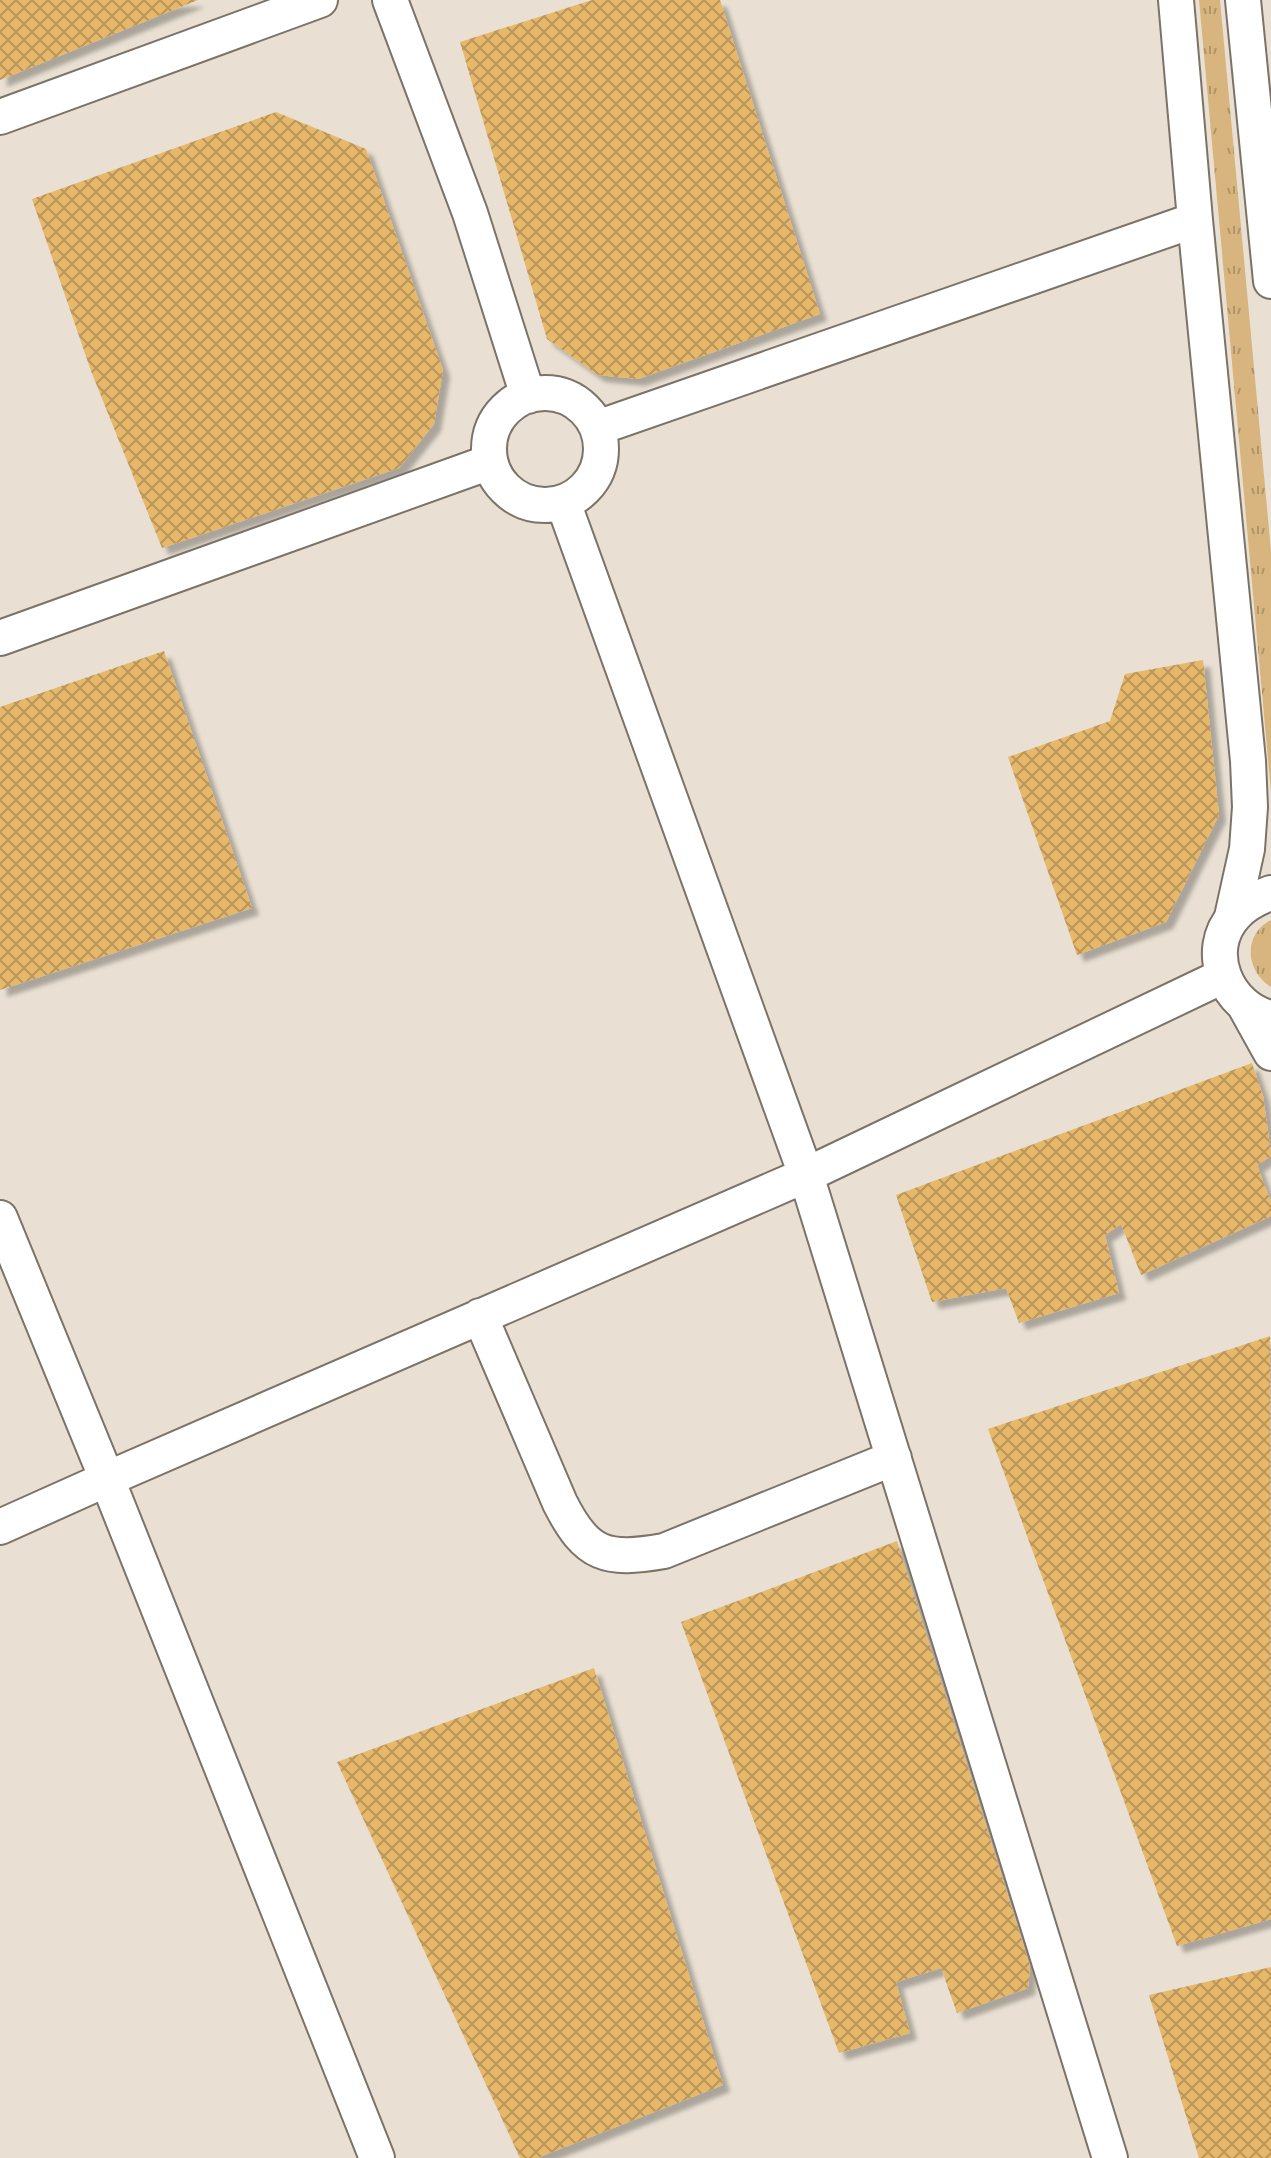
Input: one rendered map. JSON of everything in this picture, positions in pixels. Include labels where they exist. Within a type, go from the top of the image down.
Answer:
[{"type":"street","points":[[0,117],[320,0]]},
{"type":"street","points":[[390,0],[470,213],[528,396]]},
{"type":"street","points":[[1176,0],[1250,792],[1247,849],[1220,956],[1223,976],[1232,994],[1259,1013],[1271,1053]]},
{"type":"street","points":[[1243,0],[1267,193],[1271,281]]},
{"type":"street","points":[[597,428],[1195,220]]},
{"type":"street","points":[[552,394],[574,401],[597,428],[601,450],[596,472],[583,490],[563,502],[540,505],[518,499],[500,483],[490,462],[493,428],[507,408],[528,396],[552,394]]},
{"type":"street","points":[[0,638],[490,462]]},
{"type":"street","points":[[563,502],[806,1175],[1110,2158]]},
{"type":"street","points":[[1232,917],[1251,900],[1271,893]]},
{"type":"street","points":[[0,1527],[806,1175],[1223,976]]},
{"type":"street","points":[[0,1218],[377,2158]]},
{"type":"street","points":[[480,1316],[573,1529],[589,1545],[609,1553],[635,1556],[664,1551],[894,1458]]},
{"type":"green space","points":[[1199,0],[1220,0],[1271,551],[1271,792]]},
{"type":"green space","points":[[1271,920],[1271,987],[1256,972],[1251,953],[1256,934]]},
{"type":"building","points":[[0,0],[198,0],[0,80]]},
{"type":"building","points":[[592,0],[720,0],[820,314],[638,379],[598,375],[547,339],[460,42]]},
{"type":"building","points":[[276,112],[366,149],[443,370],[434,424],[399,468],[162,548],[91,371],[32,199]]},
{"type":"building","points":[[164,651],[252,908],[0,990],[0,707]]},
{"type":"building","points":[[1203,660],[1219,815],[1166,922],[1077,955],[1008,757],[1110,721],[1125,674]]},
{"type":"building","points":[[1252,1063],[1263,1096],[1271,1153],[1257,1165],[1271,1202],[1271,1216],[1141,1275],[1121,1224],[1105,1235],[1119,1293],[1019,1323],[1006,1288],[932,1302],[896,1195]]},
{"type":"building","points":[[1270,1336],[1271,1919],[1177,1946],[988,1429]]},
{"type":"building","points":[[897,1541],[1030,1966],[1028,1988],[957,2013],[941,1968],[896,1982],[910,2033],[839,2053],[681,1622]]},
{"type":"building","points":[[594,1668],[723,2085],[537,2158],[520,2158],[337,1762]]},
{"type":"building","points":[[1271,1967],[1271,2158],[1199,2158],[1149,1995]]}]
